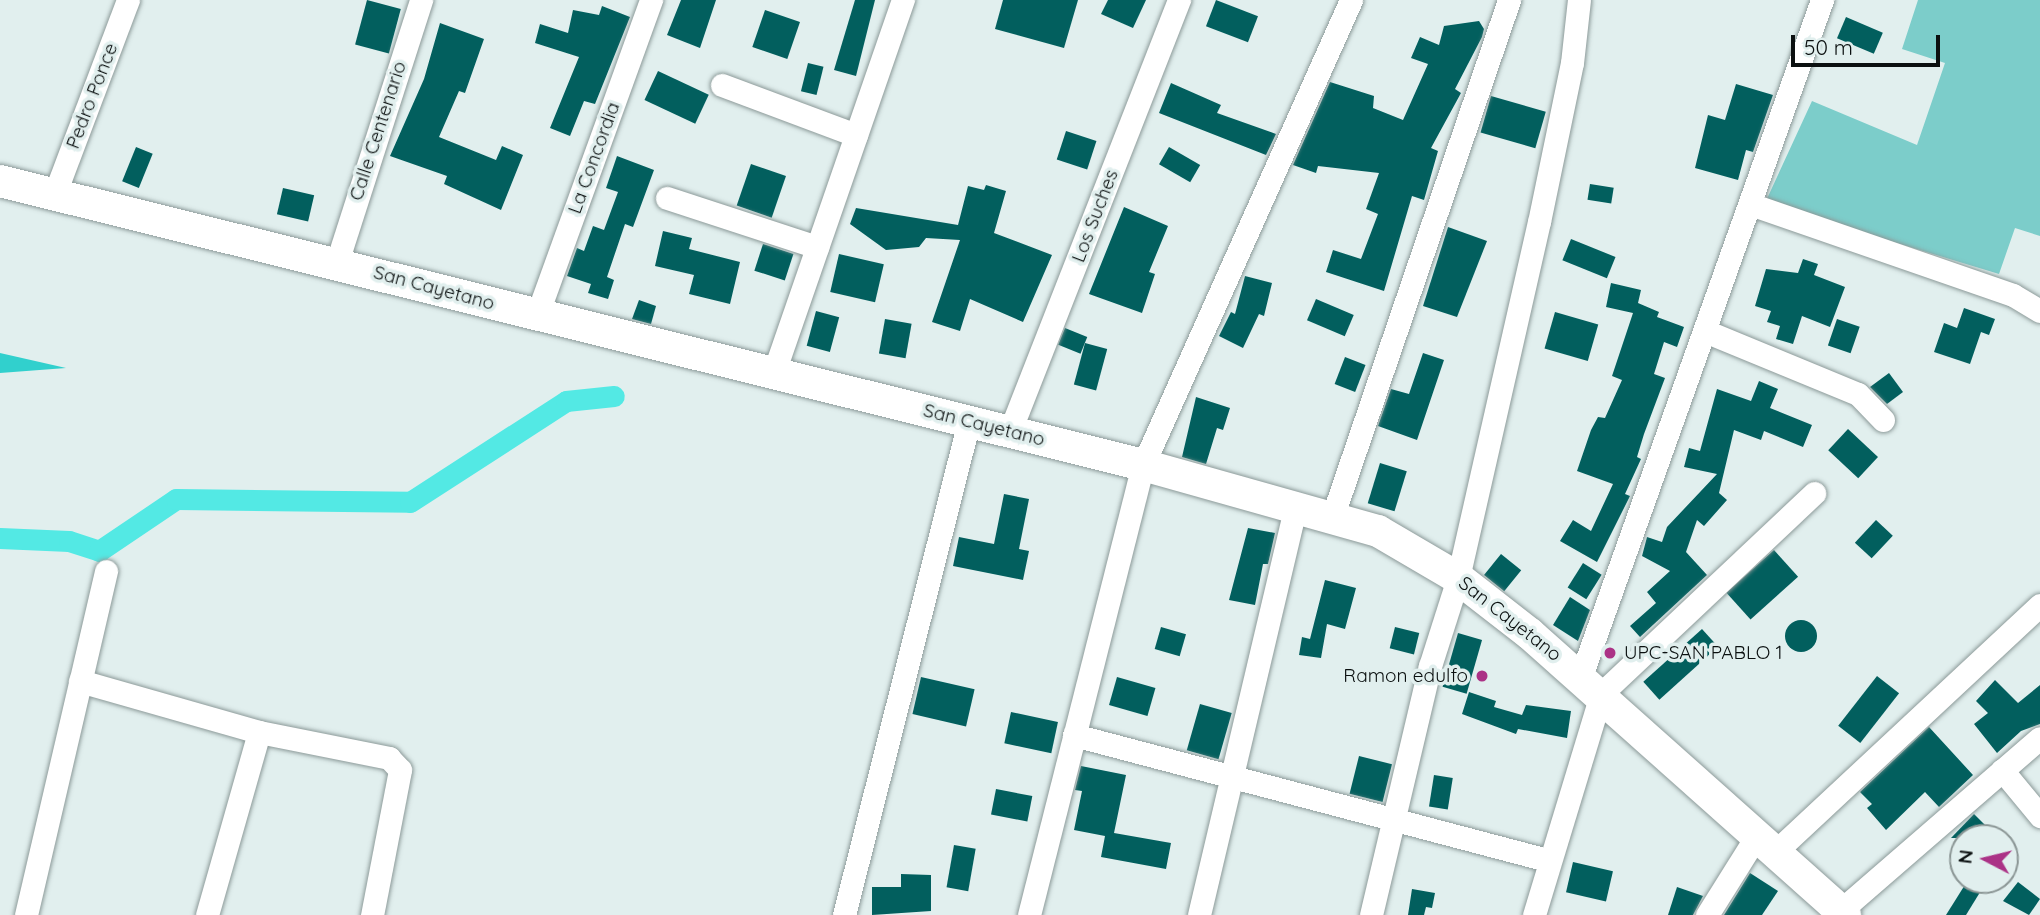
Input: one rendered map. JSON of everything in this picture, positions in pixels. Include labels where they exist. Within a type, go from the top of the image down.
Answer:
[{"type":"main road","name":"San Cayetano","points":[[0,181],[337,262],[537,315],[1143,464],[1333,515],[1407,545],[1458,578],[1591,685],[1842,913]]},
{"type":"street","name":"Pedro Ponce","points":[[55,193],[128,0]]},
{"type":"street","name":"Calle Centenario","points":[[337,262],[421,0]]},
{"type":"street","name":"La Concordia","points":[[537,315],[651,0]]},
{"type":"street","points":[[774,372],[904,0]]},
{"type":"street","name":"Los Suches","points":[[1010,431],[1179,0]]},
{"type":"street","points":[[1029,915],[1143,464],[1351,0]]},
{"type":"street","points":[[1333,515],[1509,0]]},
{"type":"street","points":[[1371,915],[1430,666],[1458,578],[1550,172],[1580,0]]},
{"type":"street","points":[[1534,915],[1591,685],[1705,331],[1822,0]]},
{"type":"street","points":[[722,85],[856,135]]},
{"type":"street","points":[[667,198],[817,247]]},
{"type":"street","points":[[1750,204],[2013,295],[2040,311]]},
{"type":"street","points":[[1705,331],[1858,394],[1883,420]]},
{"type":"street","points":[[844,915],[969,421]]},
{"type":"street","points":[[1591,685],[1814,493]]},
{"type":"street","points":[[1199,915],[1296,505]]},
{"type":"street","points":[[26,915],[106,571]]},
{"type":"street","points":[[1707,915],[1765,845],[2040,605]]},
{"type":"street","points":[[80,681],[258,732],[389,758],[400,770],[372,915]]},
{"type":"street","points":[[208,915],[258,732]]},
{"type":"street","points":[[1074,735],[1548,860]]},
{"type":"street","points":[[1842,913],[2040,738]]},
{"type":"street","points":[[2002,770],[2040,816]]},
{"type":"shaded area","points":[[1918,0],[2040,0],[2040,236],[2015,228],[1999,274],[1765,203],[1812,101],[1917,145],[1945,63],[1902,49]]},
{"type":"shaded area","points":[[0,353],[66,368],[0,373]]},
{"type":"building","points":[[367,0],[401,9],[389,53],[355,44]]},
{"type":"building","points":[[681,0],[716,0],[700,48],[667,35]]},
{"type":"building","points":[[855,0],[875,0],[856,76],[834,70]]},
{"type":"building","points":[[1003,0],[1078,0],[1064,48],[995,29]]},
{"type":"building","points":[[1108,0],[1146,0],[1133,28],[1101,14]]},
{"type":"building","points":[[1216,0],[1258,16],[1248,42],[1206,26]]},
{"type":"building","points":[[602,6],[630,17],[595,104],[584,101],[570,136],[550,128],[579,57],[535,43],[540,24],[568,33],[573,10],[599,15]]},
{"type":"building","points":[[765,10],[800,22],[787,59],[752,47]]},
{"type":"building","points":[[1846,17],[1883,33],[1874,54],[1837,38]]},
{"type":"building","points":[[1479,21],[1484,29],[1482,37],[1455,89],[1461,93],[1431,148],[1438,151],[1424,200],[1412,196],[1384,291],[1326,272],[1333,250],[1361,259],[1378,214],[1366,209],[1379,173],[1318,166],[1316,173],[1293,165],[1330,82],[1374,96],[1373,108],[1403,120],[1428,64],[1411,58],[1420,37],[1439,45],[1444,26]]},
{"type":"building","points":[[440,23],[484,39],[465,93],[459,91],[439,137],[496,160],[502,146],[523,155],[501,210],[444,184],[447,176],[390,156],[424,79]]},
{"type":"building","points":[[808,63],[824,67],[817,95],[801,91]]},
{"type":"building","points":[[658,71],[709,95],[695,124],[644,100]]},
{"type":"building","points":[[1171,83],[1221,105],[1217,113],[1276,134],[1266,155],[1159,113]]},
{"type":"building","points":[[1736,84],[1773,95],[1753,152],[1746,150],[1738,180],[1695,168],[1708,115],[1725,120]]},
{"type":"building","points":[[1491,96],[1546,112],[1535,148],[1481,133]]},
{"type":"building","points":[[1066,131],[1096,141],[1087,169],[1057,160]]},
{"type":"building","points":[[136,147],[153,154],[139,188],[122,181]]},
{"type":"building","points":[[1169,147],[1200,165],[1190,182],[1159,164]]},
{"type":"building","points":[[617,156],[654,170],[633,227],[625,224],[607,277],[614,280],[608,299],[588,293],[591,284],[567,276],[577,248],[584,251],[593,226],[604,230],[618,192],[606,188]]},
{"type":"building","points":[[751,164],[786,176],[772,218],[737,206]]},
{"type":"building","points":[[1590,184],[1614,188],[1611,204],[1587,200]]},
{"type":"building","points":[[986,185],[1006,191],[994,233],[1052,255],[1023,322],[970,299],[960,331],[932,322],[960,240],[926,238],[919,247],[886,250],[850,224],[856,208],[958,225],[968,186],[984,190]]},
{"type":"building","points":[[283,188],[314,195],[308,222],[277,214]]},
{"type":"building","points":[[1124,207],[1168,226],[1149,272],[1155,274],[1142,313],[1089,294]]},
{"type":"building","points":[[1448,227],[1487,241],[1457,317],[1423,306]]},
{"type":"building","points":[[663,231],[692,238],[689,249],[740,262],[730,304],[689,294],[694,275],[655,266]]},
{"type":"building","points":[[1571,239],[1616,257],[1607,278],[1562,260]]},
{"type":"building","points":[[763,244],[793,254],[785,281],[754,271]]},
{"type":"building","points":[[839,254],[884,264],[875,302],[830,292]]},
{"type":"building","points":[[1803,259],[1818,264],[1814,275],[1845,287],[1830,327],[1802,316],[1793,344],[1776,339],[1780,326],[1767,322],[1771,311],[1755,306],[1766,269],[1798,273]]},
{"type":"building","points":[[1245,276],[1272,283],[1264,316],[1259,314],[1243,348],[1219,336],[1231,312],[1235,314]]},
{"type":"building","points":[[1611,283],[1641,290],[1638,303],[1659,312],[1657,317],[1684,327],[1677,347],[1664,342],[1654,374],[1665,378],[1637,457],[1641,459],[1625,494],[1630,496],[1597,562],[1560,541],[1573,520],[1591,531],[1613,484],[1577,471],[1591,430],[1598,417],[1605,418],[1622,380],[1612,376],[1633,313],[1606,307]]},
{"type":"building","points":[[1316,299],[1354,315],[1345,336],[1307,320]]},
{"type":"building","points":[[639,300],[656,306],[651,324],[632,319]]},
{"type":"building","points":[[1964,308],[1995,319],[1989,335],[1981,332],[1970,364],[1934,352],[1944,323],[1957,328]]},
{"type":"building","points":[[816,311],[839,317],[830,352],[807,346]]},
{"type":"building","points":[[1555,312],[1598,324],[1588,361],[1545,349]]},
{"type":"building","points":[[885,319],[912,324],[906,358],[879,353]]},
{"type":"building","points":[[1837,319],[1860,327],[1851,353],[1828,345]]},
{"type":"building","points":[[1065,328],[1087,337],[1081,354],[1058,345]]},
{"type":"building","points":[[1085,343],[1107,349],[1096,390],[1074,385]]},
{"type":"building","points":[[1423,353],[1444,360],[1417,440],[1378,426],[1391,389],[1409,394]]},
{"type":"building","points":[[1345,357],[1366,365],[1355,392],[1335,384]]},
{"type":"building","points":[[1889,373],[1903,392],[1887,404],[1870,387]]},
{"type":"building","points":[[1759,381],[1778,389],[1770,408],[1812,425],[1803,447],[1764,431],[1761,440],[1734,430],[1719,493],[1727,500],[1704,526],[1697,520],[1686,552],[1707,575],[1640,637],[1630,626],[1656,603],[1647,592],[1670,571],[1642,556],[1647,537],[1662,542],[1667,527],[1717,474],[1684,467],[1689,448],[1700,451],[1717,389],[1751,401]]},
{"type":"building","points":[[1196,397],[1230,408],[1223,430],[1217,428],[1206,464],[1182,457]]},
{"type":"building","points":[[1848,429],[1878,457],[1858,478],[1828,450]]},
{"type":"building","points":[[1380,463],[1407,471],[1394,511],[1368,503]]},
{"type":"building","points":[[1004,494],[1029,499],[1019,549],[1029,551],[1023,580],[953,566],[959,537],[994,544]]},
{"type":"building","points":[[1876,520],[1893,536],[1872,558],[1855,543]]},
{"type":"building","points":[[1248,528],[1275,533],[1268,564],[1263,564],[1255,605],[1229,600]]},
{"type":"building","points":[[1774,550],[1798,577],[1751,620],[1726,593]]},
{"type":"building","points":[[1501,554],[1521,570],[1504,591],[1484,575]]},
{"type":"building","points":[[1583,563],[1602,575],[1586,599],[1568,588]]},
{"type":"building","points":[[1325,580],[1356,588],[1345,629],[1327,624],[1321,658],[1299,655],[1302,637],[1310,639]]},
{"type":"building","points":[[1570,597],[1590,610],[1578,641],[1553,625]]},
{"type":"building","points":[[1801,620],[1812,625],[1817,636],[1812,647],[1801,652],[1790,647],[1785,636],[1790,625]]},
{"type":"building","points":[[1161,627],[1186,634],[1180,656],[1155,649]]},
{"type":"building","points":[[1395,627],[1419,633],[1414,654],[1390,648]]},
{"type":"building","points":[[1702,629],[1718,647],[1659,700],[1643,682]]},
{"type":"building","points":[[1458,633],[1482,640],[1467,694],[1443,687]]},
{"type":"building","points":[[1877,676],[1899,693],[1860,743],[1838,726]]},
{"type":"building","points":[[921,677],[975,689],[966,726],[912,714]]},
{"type":"building","points":[[1117,677],[1155,688],[1147,716],[1109,705]]},
{"type":"building","points":[[1995,680],[2018,703],[2040,685],[2040,724],[2021,731],[1997,753],[1974,724],[1988,713],[1976,701]]},
{"type":"building","points":[[1469,692],[1496,701],[1494,707],[1522,715],[1526,705],[1571,711],[1567,738],[1518,729],[1516,734],[1462,714]]},
{"type":"building","points":[[1200,704],[1232,713],[1218,759],[1187,750]]},
{"type":"building","points":[[1011,712],[1058,722],[1051,753],[1004,743]]},
{"type":"building","points":[[1929,727],[1973,775],[1939,807],[1925,792],[1886,830],[1867,808],[1872,804],[1860,792]]},
{"type":"building","points":[[1359,756],[1392,764],[1383,802],[1350,794]]},
{"type":"building","points":[[1081,766],[1126,775],[1114,833],[1171,843],[1166,869],[1101,857],[1105,836],[1074,830],[1082,791],[1075,790]]},
{"type":"building","points":[[1434,775],[1453,778],[1448,810],[1429,807]]},
{"type":"building","points":[[996,789],[1032,796],[1027,822],[991,815]]},
{"type":"building","points":[[1974,814],[1984,824],[1964,824]]},
{"type":"building","points":[[954,845],[976,849],[968,891],[947,887]]},
{"type":"building","points":[[1573,862],[1613,871],[1606,901],[1566,892]]},
{"type":"building","points":[[1750,873],[1778,891],[1762,915],[1724,915]]},
{"type":"building","points":[[901,874],[931,875],[931,911],[872,915],[872,887],[901,887]]},
{"type":"building","points":[[2019,883],[2040,899],[2029,915],[2003,901],[2009,894],[2019,894]]},
{"type":"building","points":[[1677,887],[1703,896],[1693,915],[1668,915]]},
{"type":"building","points":[[1412,889],[1435,893],[1432,908],[1426,907],[1424,915],[1408,915]]},
{"type":"building","points":[[1959,894],[1979,894],[1966,915],[1946,915]]},
{"type":"waterway","points":[[0,538],[69,541],[99,551],[176,499],[410,502],[566,401],[614,396]]},
{"type":"place","name":"UPC-SAN PABLO 1","points":[[1610,653]]},
{"type":"place","name":"Ramon edulfo","points":[[1482,676]]}]
